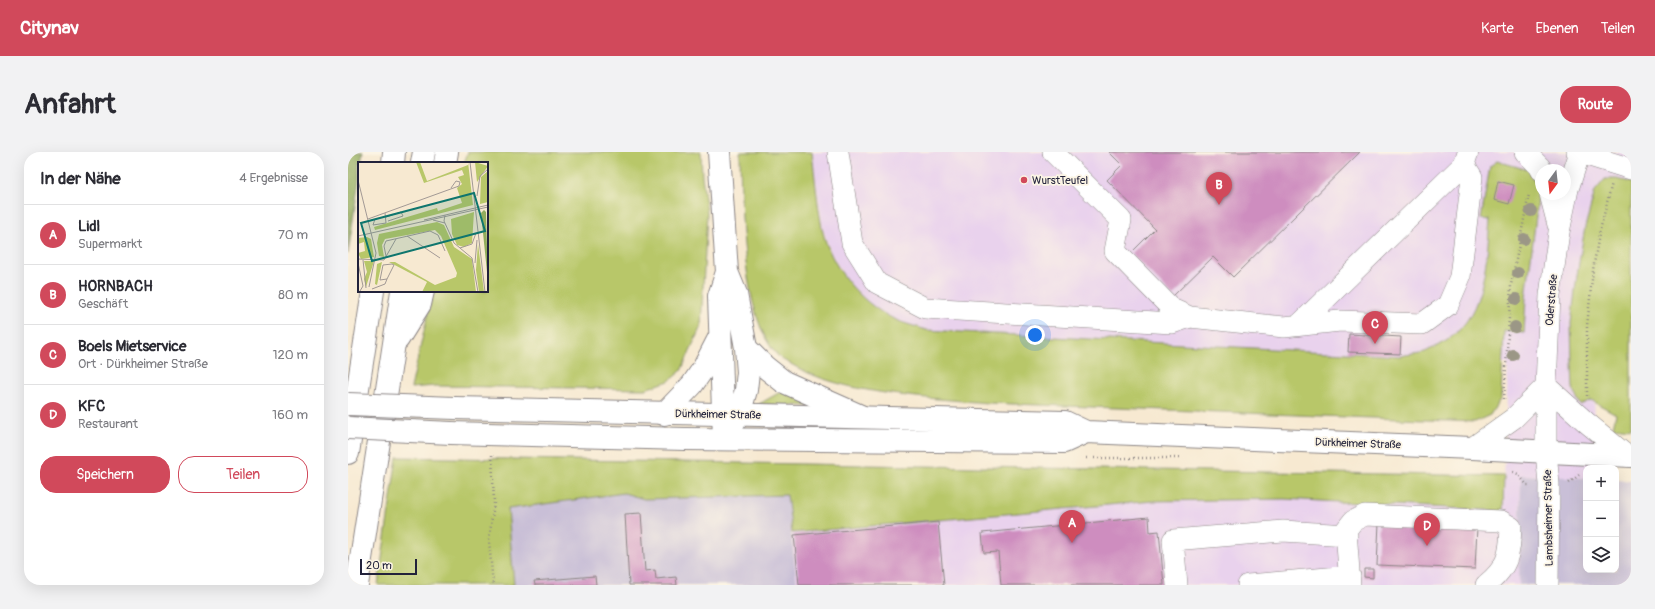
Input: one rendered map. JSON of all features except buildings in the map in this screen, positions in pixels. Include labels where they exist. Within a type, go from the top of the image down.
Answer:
[{"type":"main road","points":[[392,162],[394,152]]},
{"type":"main road","points":[[422,162],[424,152]]},
{"type":"main road","points":[[719,152],[726,272],[719,296],[719,337],[731,414]]},
{"type":"main road","points":[[724,439],[731,414],[746,390],[748,372],[746,348],[736,294],[726,272]]},
{"type":"main road","points":[[348,453],[373,292]]},
{"type":"main road","points":[[357,585],[402,292]]},
{"type":"main road","points":[[393,347],[420,304],[423,292]]},
{"type":"main road","points":[[664,414],[692,385],[703,369],[719,337]]},
{"type":"main road","points":[[746,348],[765,367],[784,382],[863,417]]},
{"type":"main road","name":"Dürkheimer Straße","points":[[348,404],[664,414],[731,414],[1065,422],[1086,432],[1629,456]]},
{"type":"main road","name":"Dürkheimer Straße","points":[[348,428],[452,433],[724,439],[1064,442],[1086,432]]},
{"type":"street","points":[[838,152],[852,243],[877,283],[925,308],[1172,323],[1190,317]]},
{"type":"street","points":[[1053,152],[1121,220],[1115,251],[1172,309],[1190,317],[1284,327],[1340,320],[1422,324],[1448,305],[1460,277],[1472,177],[1466,158],[1300,324]]},
{"type":"street","points":[[1525,152],[1537,164]]},
{"type":"street","points":[[1579,152],[1624,168]]},
{"type":"street","name":"Oderstraße","points":[[1546,452],[1546,386],[1550,295],[1559,232],[1568,190],[1579,152]]},
{"type":"street","points":[[1551,200],[1559,232]]},
{"type":"street","points":[[1472,448],[1514,418],[1546,386],[1586,422],[1629,456]]},
{"type":"street","name":"Lambsheimer Straße","points":[[1546,452],[1549,484],[1548,585]]},
{"type":"street","points":[[1248,585],[1350,580],[1346,532],[1353,520],[1365,515],[1501,521],[1510,527],[1510,551],[1504,566],[1486,585]]},
{"type":"street","points":[[1177,585],[1173,540],[1283,532],[1346,532]]},
{"type":"path","points":[[1587,398],[1587,326],[1593,270],[1599,234],[1624,168]]},
{"type":"path","points":[[1504,401],[1511,285],[1533,172],[1535,171]]},
{"type":"path","points":[[492,448],[494,503],[489,540],[493,585]]},
{"type":"shaded area","points":[[812,152],[1631,152],[1631,371],[1595,370],[1594,465],[1583,465],[1583,478],[1521,475],[1519,585],[797,585],[792,533],[1153,501],[1284,499],[1503,511],[1508,363],[926,330],[894,319],[869,304],[846,279],[831,253],[823,229]]},
{"type":"shaded area","points":[[1521,475],[1583,478],[1583,573],[1619,573],[1619,480],[1631,481],[1631,585],[1519,585]]},
{"type":"shaded area","points":[[624,493],[645,499],[787,495],[797,585],[514,585],[508,509]]},
{"type":"green space","points":[[348,152],[363,152],[361,162],[358,162],[358,187],[348,254]]},
{"type":"green space","points":[[468,152],[701,152],[702,176],[707,213],[701,326],[681,371],[669,381],[645,389],[435,386],[411,388],[433,292],[488,292],[488,162],[464,162]]},
{"type":"green space","points":[[740,152],[812,152],[817,200],[822,228],[826,242],[839,269],[858,293],[881,312],[898,321],[926,330],[1400,356],[1425,352],[1439,345],[1454,335],[1466,322],[1474,307],[1480,291],[1487,255],[1490,220],[1481,219],[1490,166],[1497,161],[1525,169],[1527,163],[1535,182],[1535,200],[1538,200],[1526,298],[1524,333],[1504,331],[1501,398],[1490,415],[1475,422],[988,403],[913,397],[860,389],[835,382],[811,374],[781,359],[766,339],[757,316],[750,289],[741,200]]},
{"type":"green space","points":[[1605,179],[1617,179],[1631,182],[1631,429],[1613,427],[1616,414],[1591,400],[1580,405],[1573,389],[1571,323],[1577,275],[1585,227],[1595,191]]},
{"type":"green space","points":[[784,390],[811,406],[759,404]]},
{"type":"green space","points":[[397,457],[1504,476],[1503,511],[1284,499],[1153,501],[792,533],[787,495],[644,499],[624,493],[508,509],[514,585],[378,585]]},
{"type":"place","name":"WurstTeufel","points":[[1024,180]]},
{"type":"place","name":"HORNBACH","points":[[1219,205]]},
{"type":"place","name":"Boels Mietservice","points":[[1375,344]]},
{"type":"place","name":"Lidl","points":[[1072,543]]},
{"type":"place","name":"KFC","points":[[1427,546]]}]
